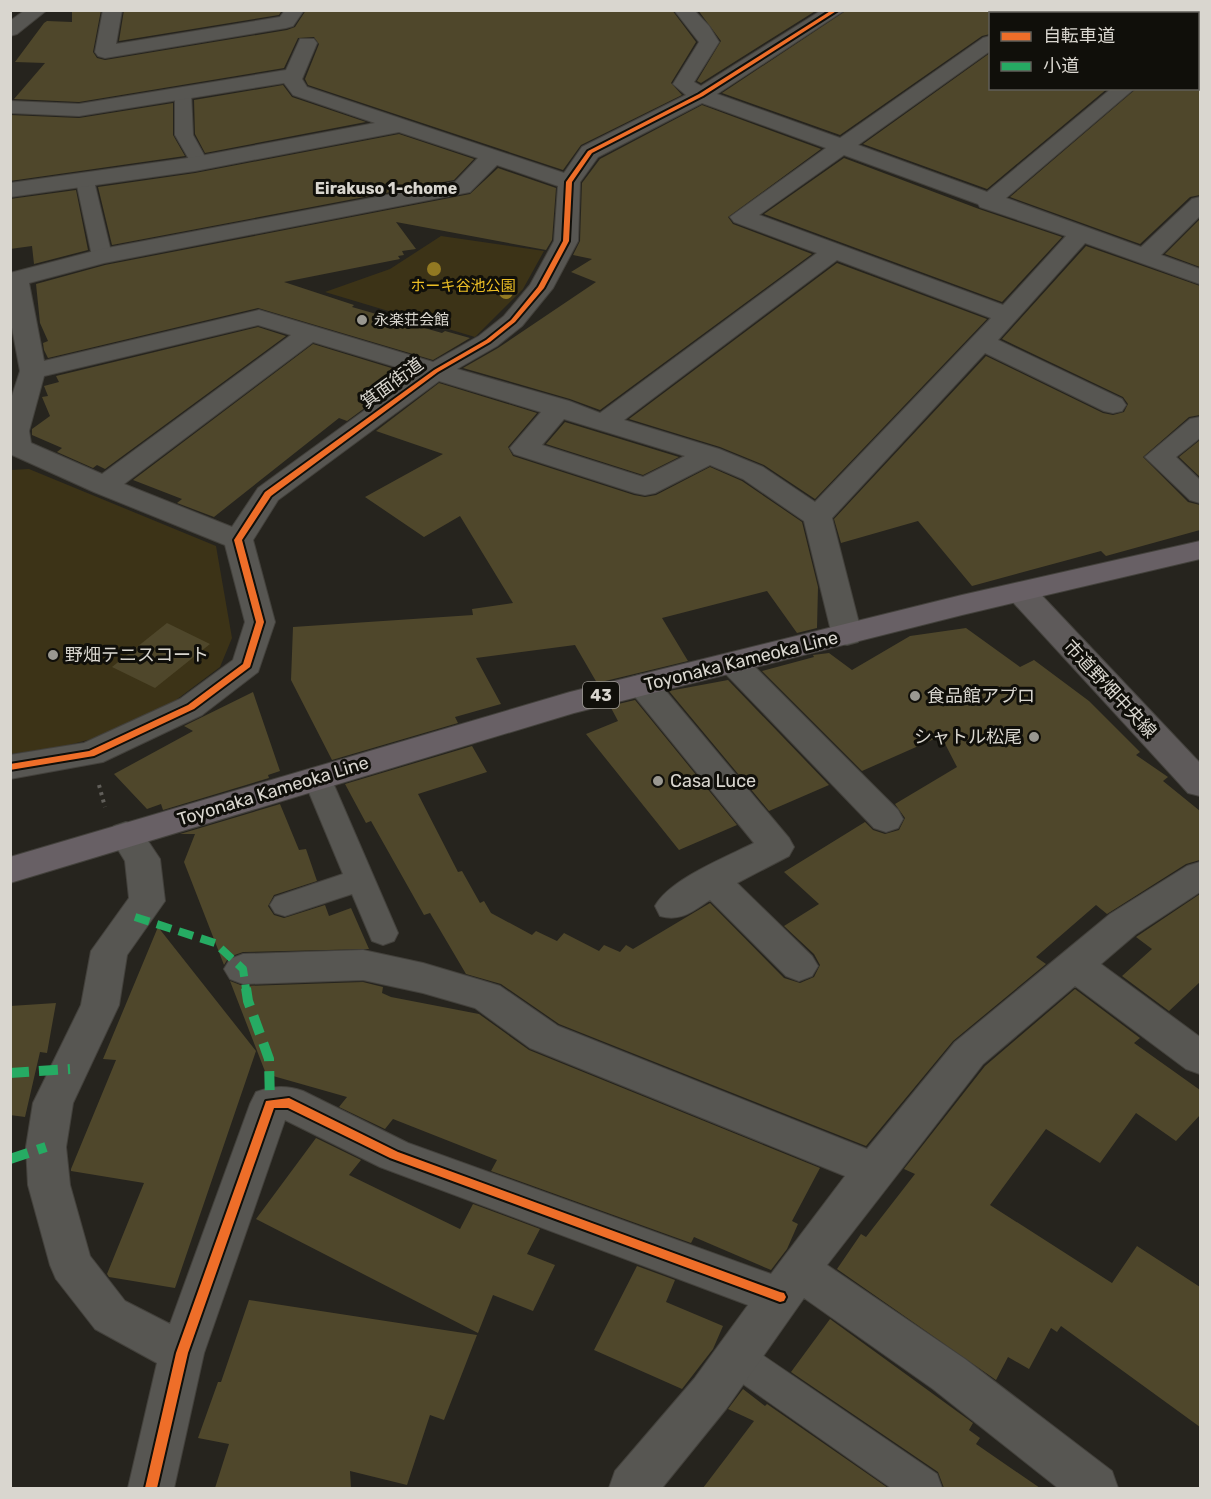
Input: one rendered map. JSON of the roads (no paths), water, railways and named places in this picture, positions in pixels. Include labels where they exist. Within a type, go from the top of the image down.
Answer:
[{"type":"main road","name":"Toyonaka Kameoka Line","points":[[10,870],[570,703],[1200,550]]},
{"type":"street","points":[[10,30],[38,10]]},
{"type":"street","points":[[113,10],[105,52],[286,22],[295,10]]},
{"type":"street","points":[[682,10],[702,30],[709,42],[683,84],[701,95],[988,202],[1146,256],[1200,278]]},
{"type":"street","points":[[307,43],[292,79],[300,91],[569,183],[590,152],[701,95],[836,10]]},
{"type":"street","points":[[989,43],[741,217],[1007,315]]},
{"type":"street","points":[[10,107],[79,110],[294,75]]},
{"type":"street","points":[[988,202],[1123,90]]},
{"type":"street","points":[[10,190],[200,164],[400,125]]},
{"type":"street","points":[[10,767],[91,754],[191,707],[247,665],[260,622],[238,540],[14,451],[15,431],[33,371],[16,279],[102,256],[462,187],[493,156]]},
{"type":"street","name":"箕面街道","points":[[238,540],[268,494],[436,372],[488,341],[513,321],[541,288],[566,241],[569,183]]},
{"type":"street","points":[[1146,256],[1200,204]]},
{"type":"street","points":[[817,517],[1080,234]]},
{"type":"street","points":[[605,422],[834,251]]},
{"type":"street","points":[[33,371],[259,317],[710,454],[753,473],[817,517],[847,635]]},
{"type":"street","points":[[104,486],[309,333]]},
{"type":"street","points":[[982,342],[1113,405]]},
{"type":"street","points":[[560,407],[524,448],[645,487],[710,454]]},
{"type":"street","points":[[1200,425],[1159,457],[1200,494]]},
{"type":"street","name":"市道野畑中央線","points":[[1021,592],[1200,784]]},
{"type":"street","points":[[733,663],[886,819]]},
{"type":"street","points":[[643,685],[777,847],[712,880],[673,906]]},
{"type":"street","points":[[119,837],[142,859],[147,901],[110,951],[100,1005],[53,1103],[46,1147],[49,1185],[71,1265],[110,1315],[182,1353]]},
{"type":"street","points":[[632,1488],[736,1358],[875,1170],[969,1053],[1123,924],[1200,875]]},
{"type":"street","points":[[712,880],[799,966]]},
{"type":"street","points":[[1075,964],[1200,1058]]},
{"type":"street","points":[[243,969],[363,965],[423,978],[487,997],[544,1037],[875,1170]]},
{"type":"street","points":[[151,1488],[182,1353],[270,1104],[289,1103],[394,1155],[789,1284],[949,1374],[1095,1488]]},
{"type":"lane","points":[[183,92],[184,135],[200,164]]},
{"type":"lane","points":[[85,181],[102,256]]},
{"type":"lane","points":[[317,778],[383,933]]},
{"type":"lane","points":[[285,905],[360,879]]},
{"type":"lane","points":[[736,1358],[923,1488]]},
{"type":"place","name":"永楽荘会館","points":[[362,320]]},
{"type":"place","name":"野畑テニスコート","points":[[53,655]]},
{"type":"place","name":"食品館アプロ","points":[[915,696]]},
{"type":"place","name":"シャトル松尾","points":[[1034,737]]},
{"type":"place","name":"Casa Luce","points":[[658,781]]},
{"type":"district","name":"Eirakuso 1-chome","points":[[386,188]]},
{"type":"park label","name":"ホーキ谷池公園","points":[[463,286]]}]
